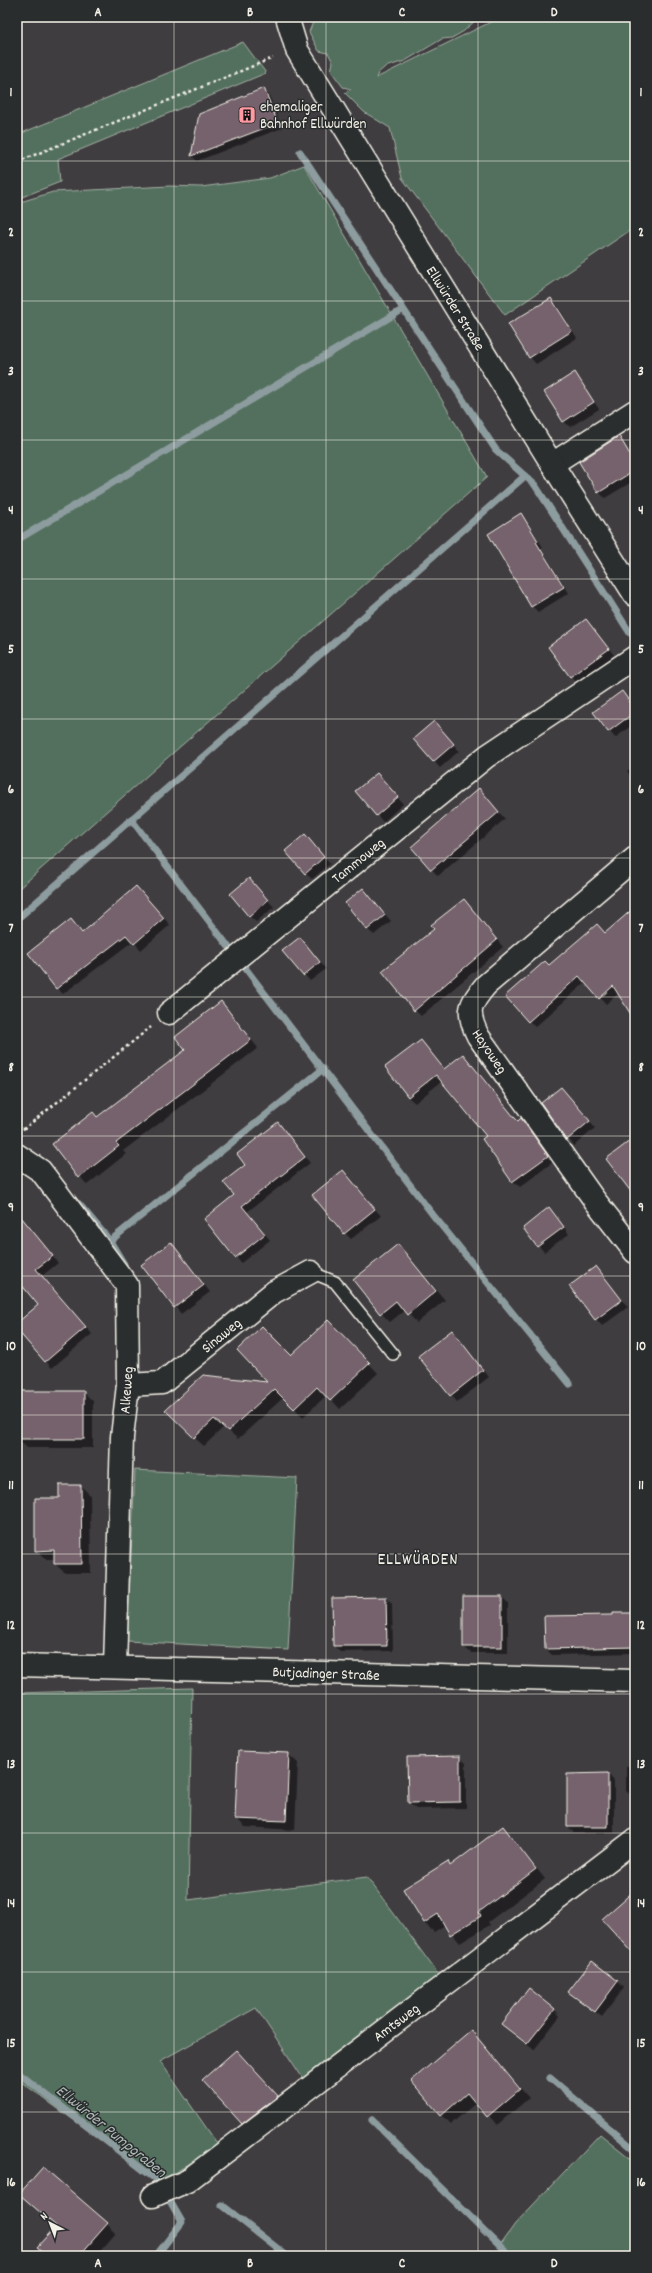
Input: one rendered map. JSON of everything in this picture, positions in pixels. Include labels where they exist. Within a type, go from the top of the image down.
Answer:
[{"type":"street","name":"Ellwürder Straße","points":[[287,17],[297,50],[552,464],[635,595]]},
{"type":"street","points":[[552,464],[635,410]]},
{"type":"street","name":"Tammoweg","points":[[169,1013],[487,756],[635,657]]},
{"type":"street","name":"Hayoweg","points":[[635,858],[486,986],[475,998],[470,1010],[471,1022],[478,1036],[593,1198],[635,1252]]},
{"type":"street","name":"Alkeweg","points":[[17,1154],[41,1170],[127,1285],[128,1385],[122,1437],[115,1667]]},
{"type":"street","name":"Sinaweg","points":[[128,1385],[162,1384],[274,1292],[311,1272]]},
{"type":"street","name":"Butjadinger Straße","points":[[17,1665],[635,1681]]},
{"type":"street","name":"Amtsweg","points":[[153,2196],[188,2181],[631,1849]]},
{"type":"lane","points":[[311,1272],[335,1282],[393,1354]]},
{"type":"path","points":[[17,162],[274,60]]},
{"type":"path","points":[[17,1131],[25,1128],[169,1013]]},
{"type":"green space","points":[[315,17],[479,17],[464,31],[452,38],[442,39],[405,61],[385,67],[378,73],[376,78],[501,17],[635,18],[635,227],[505,315],[402,178],[390,128],[364,112],[345,93],[351,89],[343,87],[331,71],[333,62],[328,53],[319,51],[309,32]]},
{"type":"green space","points":[[243,42],[266,73],[58,159],[60,182],[17,199],[17,135]]},
{"type":"green space","points":[[304,165],[487,477],[17,890],[17,203],[53,192],[169,186],[201,187],[270,178]]},
{"type":"green space","points":[[135,1470],[297,1478],[288,1650],[127,1641]]},
{"type":"green space","points":[[192,1688],[188,1900],[367,1877],[444,1982],[310,2089],[256,2008],[160,2061],[219,2146],[159,2182],[17,2079],[17,1693]]},
{"type":"green space","points":[[600,2134],[635,2162],[635,2256],[511,2256],[500,2245],[515,2224]]},
{"type":"building","name":"ehemaliger Bahnhof Ellwürden","points":[[264,88],[278,123],[191,156],[199,114]]},
{"type":"building","points":[[551,298],[572,331],[529,358],[508,324]]},
{"type":"building","points":[[575,372],[594,402],[563,422],[544,392]]},
{"type":"building","points":[[619,436],[635,463],[635,470],[598,493],[579,462]]},
{"type":"building","points":[[521,513],[538,541],[536,542],[564,587],[531,607],[488,534]]},
{"type":"building","points":[[586,619],[609,649],[570,677],[548,647]]},
{"type":"building","points":[[622,691],[635,709],[635,712],[608,732],[593,712]]},
{"type":"building","points":[[434,721],[454,744],[433,762],[413,739]]},
{"type":"building","points":[[377,773],[398,797],[376,816],[355,791]]},
{"type":"building","points":[[479,788],[499,812],[431,870],[411,847]]},
{"type":"building","points":[[305,834],[324,857],[305,874],[285,851]]},
{"type":"building","points":[[249,878],[268,900],[249,917],[230,894]]},
{"type":"building","points":[[136,886],[164,918],[134,944],[126,935],[56,989],[28,953],[71,919],[82,933]]},
{"type":"building","points":[[363,888],[385,915],[367,930],[345,903]]},
{"type":"building","points":[[464,899],[497,940],[414,1011],[382,971],[434,929],[431,925]]},
{"type":"building","points":[[635,907],[635,1021],[613,986],[599,999],[579,976],[528,1022],[505,996],[545,961],[549,965],[597,924],[605,933]]},
{"type":"building","points":[[300,937],[320,962],[303,976],[282,951]]},
{"type":"building","points":[[221,1001],[251,1040],[116,1143],[119,1146],[78,1178],[52,1144],[93,1112],[97,1117],[185,1050],[175,1037]]},
{"type":"building","points":[[421,1040],[444,1069],[463,1054],[514,1117],[518,1121],[521,1118],[548,1156],[512,1182],[482,1139],[486,1136],[436,1075],[408,1097],[385,1067]]},
{"type":"building","points":[[561,1087],[590,1121],[567,1140],[541,1103]]},
{"type":"building","points":[[278,1122],[305,1157],[242,1206],[265,1234],[235,1258],[204,1219],[234,1195],[223,1182],[245,1165],[237,1154]]},
{"type":"building","points":[[635,1137],[635,1197],[606,1159]]},
{"type":"building","points":[[343,1170],[375,1209],[344,1234],[312,1195]]},
{"type":"building","points":[[549,1207],[564,1227],[537,1247],[523,1228]]},
{"type":"building","points":[[17,1212],[53,1256],[36,1269],[86,1327],[45,1362],[17,1330],[17,1323],[38,1305],[20,1283],[17,1285]]},
{"type":"building","points":[[171,1242],[204,1285],[174,1308],[141,1265]]},
{"type":"building","points":[[398,1244],[436,1291],[407,1315],[396,1301],[380,1314],[353,1280]]},
{"type":"building","points":[[596,1266],[622,1300],[595,1320],[569,1286]]},
{"type":"building","points":[[328,1320],[370,1363],[330,1401],[317,1387],[294,1409],[274,1389],[228,1431],[214,1419],[194,1438],[165,1410],[203,1375],[267,1382],[237,1350],[262,1326],[291,1355]]},
{"type":"building","points":[[452,1330],[483,1370],[450,1396],[418,1356]]},
{"type":"building","points":[[17,1391],[84,1391],[84,1439],[17,1439]]},
{"type":"building","points":[[59,1485],[81,1485],[82,1564],[54,1564],[54,1550],[35,1551],[35,1498],[59,1498]]},
{"type":"building","points":[[463,1596],[502,1596],[502,1647],[463,1647]]},
{"type":"building","points":[[386,1597],[387,1646],[333,1646],[332,1598]]},
{"type":"building","points":[[613,1613],[635,1613],[635,1647],[545,1649],[544,1616],[613,1615]]},
{"type":"building","points":[[238,1751],[289,1753],[286,1821],[235,1819]]},
{"type":"building","points":[[460,1756],[460,1802],[408,1803],[407,1757]]},
{"type":"building","points":[[608,1773],[608,1827],[567,1827],[567,1774]]},
{"type":"building","points":[[503,1826],[536,1869],[479,1912],[481,1916],[450,1935],[438,1914],[424,1923],[403,1889],[448,1861],[450,1866]]},
{"type":"building","points":[[635,1890],[635,1955],[602,1919]]},
{"type":"building","points":[[592,1961],[618,1981],[595,2012],[568,1992]]},
{"type":"building","points":[[529,1988],[555,2009],[527,2044],[501,2024]]},
{"type":"building","points":[[471,2030],[520,2089],[487,2117],[467,2093],[441,2116],[411,2081]]},
{"type":"building","points":[[236,2050],[278,2096],[242,2124],[202,2080]]},
{"type":"building","points":[[43,2167],[108,2223],[79,2256],[48,2256],[37,2247],[56,2226],[19,2194]]},
{"type":"waterway","points":[[300,152],[496,450],[535,485],[630,633]]},
{"type":"waterway","points":[[17,540],[402,310]]},
{"type":"waterway","points":[[17,919],[525,476]]},
{"type":"waterway","points":[[131,819],[228,946]]},
{"type":"waterway","points":[[246,969],[433,1215],[570,1384]]},
{"type":"waterway","points":[[110,1241],[323,1069]]},
{"type":"waterway","points":[[79,1204],[110,1241],[124,1264]]},
{"type":"waterway","name":"Ellwürder Pumpgraben","points":[[17,2072],[159,2182],[182,2222],[156,2256]]},
{"type":"waterway","points":[[550,2078],[635,2150]]},
{"type":"waterway","points":[[372,2120],[510,2256]]},
{"type":"waterway","points":[[222,2205],[287,2256]]},
{"type":"place","name":"ehemaliger Bahnhof Ellwürden","points":[[247,115]]},
{"type":"district","name":"ELLWÜRDEN","points":[[418,1558]]}]
